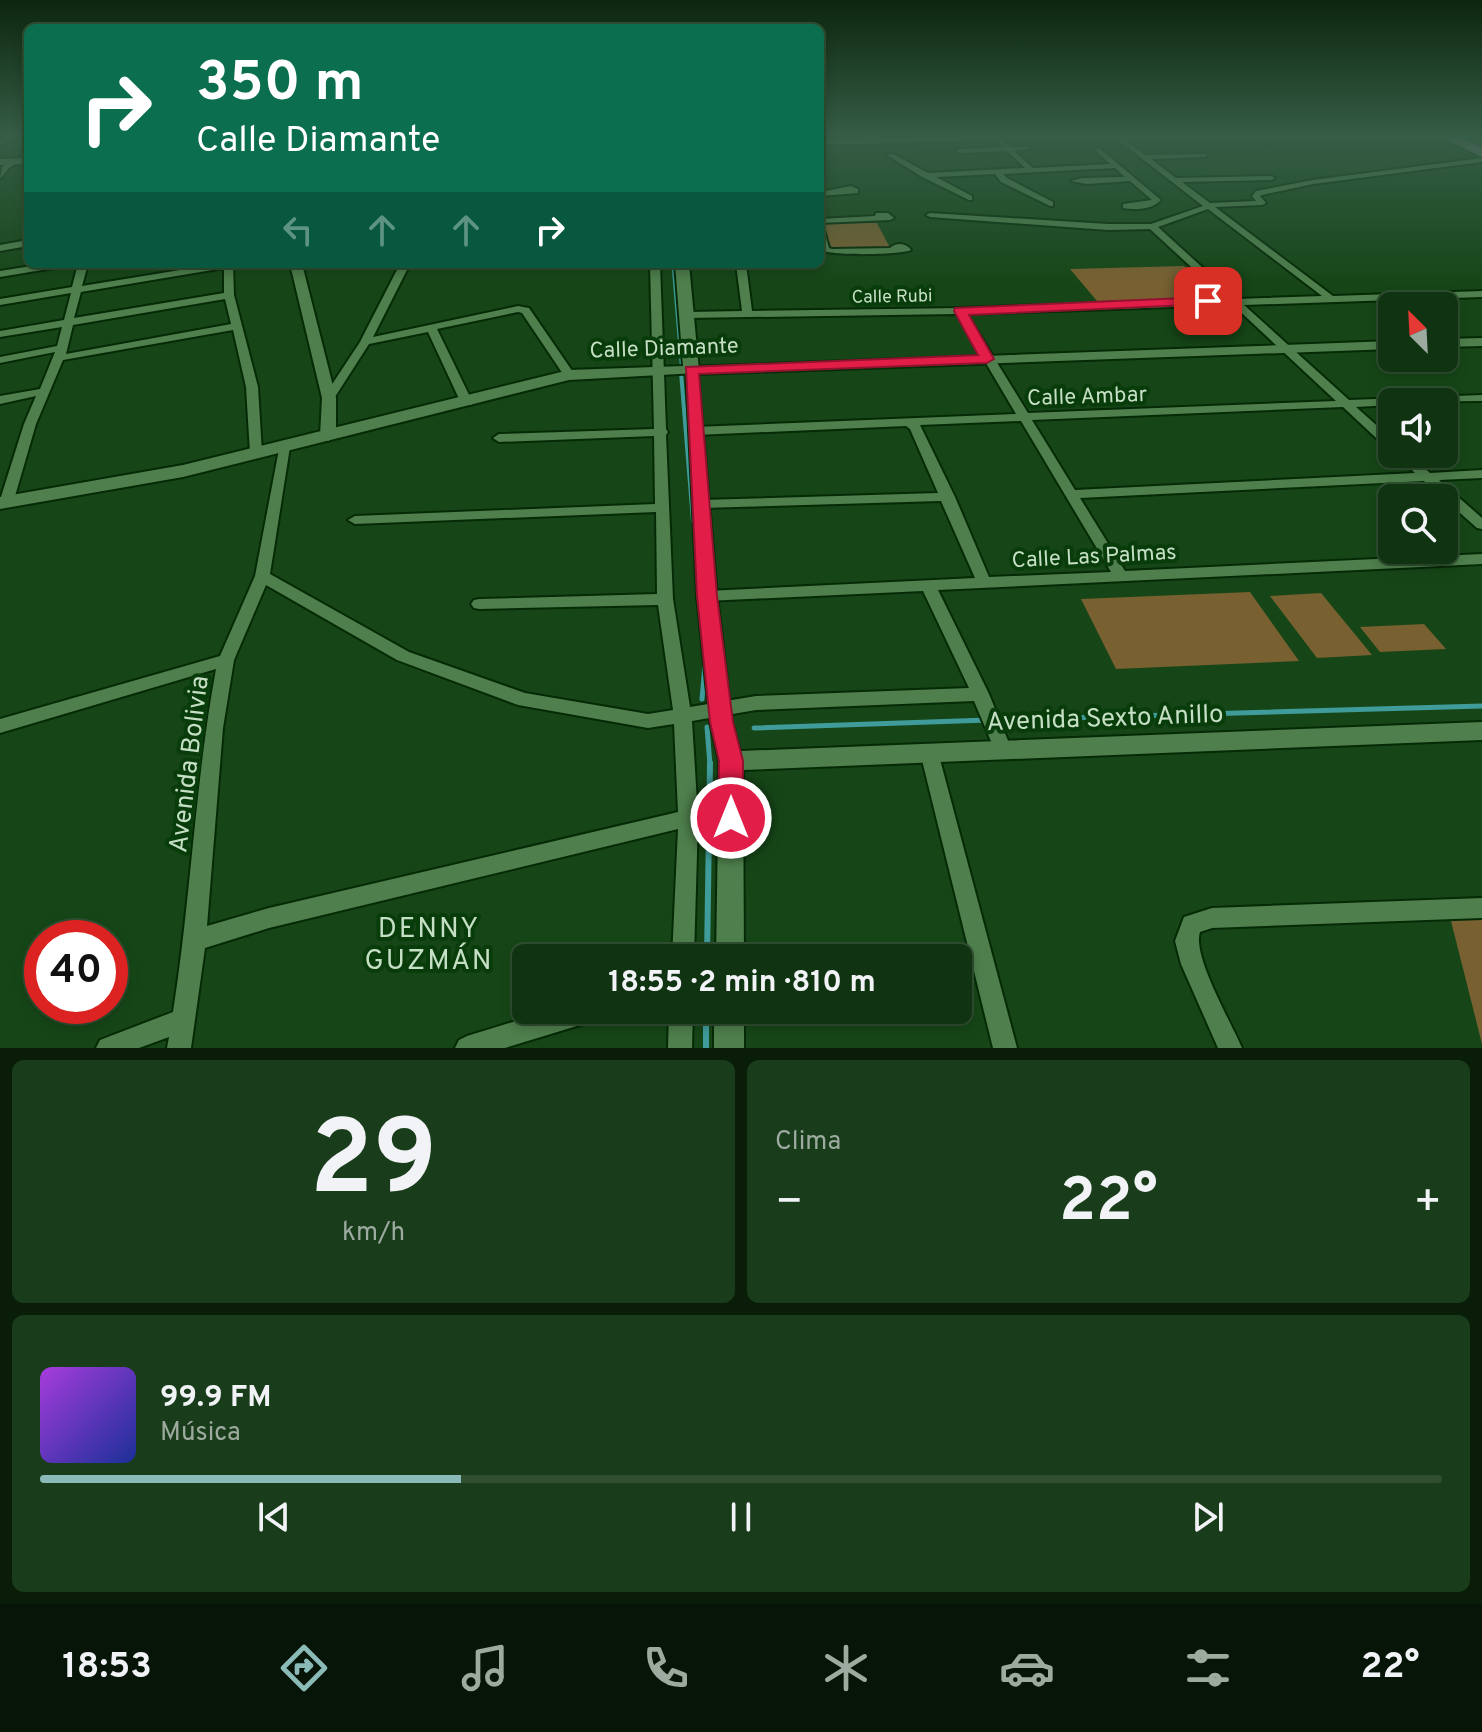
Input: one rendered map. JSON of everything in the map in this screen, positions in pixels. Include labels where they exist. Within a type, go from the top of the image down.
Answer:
[{"type":"main road","points":[[678,370],[687,315],[682,268]]},
{"type":"main road","name":"Calle Diamante","points":[[3,503],[123,483],[284,447],[569,375],[678,370]]},
{"type":"street","points":[[946,186],[969,198]]},
{"type":"street","points":[[1015,186],[1050,204]]},
{"type":"street","points":[[1138,206],[1157,200],[1140,186]]},
{"type":"street","points":[[1183,186],[1330,298]]},
{"type":"street","points":[[930,215],[1108,227],[1152,226],[1212,208],[1262,203],[1256,194],[1294,186]]},
{"type":"street","points":[[824,194],[845,191]]},
{"type":"street","points":[[824,221],[878,218]]},
{"type":"street","points":[[1152,226],[1378,434]]},
{"type":"street","points":[[0,248],[24,244]]},
{"type":"street","points":[[824,246],[831,252],[895,250]]},
{"type":"street","points":[[0,274],[36,268]]},
{"type":"street","points":[[3,503],[30,424],[60,353],[82,268]]},
{"type":"street","points":[[0,302],[204,268]]},
{"type":"street","points":[[228,268],[229,295],[252,387],[256,453]]},
{"type":"street","points":[[297,268],[329,398],[328,436]]},
{"type":"street","points":[[329,398],[365,342],[399,268]]},
{"type":"street","points":[[656,268],[695,431],[707,596],[720,708],[731,761],[730,944]]},
{"type":"street","points":[[741,268],[747,314]]},
{"type":"street","name":"Calle Rubi","points":[[687,315],[960,311],[1482,294]]},
{"type":"street","points":[[0,334],[229,295]]},
{"type":"street","points":[[365,342],[525,310],[569,375]]},
{"type":"street","points":[[960,311],[1120,575]]},
{"type":"street","points":[[0,360],[237,326]]},
{"type":"street","points":[[432,329],[467,403]]},
{"type":"street","points":[[1458,343],[1482,342]]},
{"type":"street","name":"Calle Diamante","points":[[678,370],[1378,345]]},
{"type":"street","points":[[678,370],[662,432],[662,508],[665,599],[683,717],[688,818],[684,944]]},
{"type":"street","points":[[0,400],[46,391]]},
{"type":"street","name":"Calle Ambar","points":[[695,431],[1482,398]]},
{"type":"street","points":[[909,422],[915,427],[948,497],[984,582]]},
{"type":"street","points":[[499,438],[662,432]]},
{"type":"street","name":"Avenida Bolivia","points":[[179,1048],[195,940],[214,728],[226,660],[262,576],[284,447]]},
{"type":"street","points":[[1417,468],[1482,525]]},
{"type":"street","points":[[1073,494],[1482,474]]},
{"type":"street","points":[[701,504],[948,497]]},
{"type":"street","points":[[355,520],[662,508]]},
{"type":"street","name":"Calle Las Palmas","points":[[707,596],[1482,559]]},
{"type":"street","points":[[262,576],[403,656],[524,700],[648,721],[756,703],[983,701]]},
{"type":"street","points":[[928,585],[998,739]]},
{"type":"street","points":[[479,604],[665,599]]},
{"type":"street","points":[[0,726],[226,660]]},
{"type":"street","name":"Avenida Sexto Anillo","points":[[731,761],[929,752],[998,739],[1482,731]]},
{"type":"street","points":[[929,752],[1005,1048]]},
{"type":"street","points":[[195,940],[269,918],[688,818]]},
{"type":"street","points":[[1230,1048],[1192,964],[1186,941],[1192,924],[1212,918],[1482,908]]},
{"type":"street","points":[[108,1048],[182,1020]]},
{"type":"street","points":[[467,1048],[545,1024]]},
{"type":"street","points":[[680,1048],[681,1024]]},
{"type":"street","points":[[729,1024],[729,1048]]},
{"type":"shaded area","points":[[826,223],[877,223],[889,246],[883,251],[832,250]]},
{"type":"shaded area","points":[[1184,266],[1218,298],[1097,301],[1070,269]]},
{"type":"shaded area","points":[[1250,592],[1299,661],[1116,669],[1081,599]]},
{"type":"shaded area","points":[[1321,593],[1372,655],[1317,658],[1270,596]]},
{"type":"shaded area","points":[[1424,624],[1446,649],[1380,652],[1360,627]]},
{"type":"shaded area","points":[[1482,914],[1482,1044],[1450,917]]},
{"type":"waterway","points":[[673,268],[682,374]]},
{"type":"waterway","points":[[681,372],[693,521]]},
{"type":"waterway","points":[[702,699],[705,665]]},
{"type":"waterway","points":[[996,720],[1482,706]]},
{"type":"waterway","points":[[754,728],[988,720]]},
{"type":"waterway","points":[[707,727],[710,765]]},
{"type":"waterway","points":[[707,944],[710,765]]},
{"type":"waterway","points":[[706,1024],[706,1048]]},
{"type":"district","name":"DENNY GUZMÁN","points":[[429,943]]},
{"type":"route","points":[[731,818],[731,761],[721,722],[707,596],[691,370],[987,359],[960,311],[1208,301]]}]
